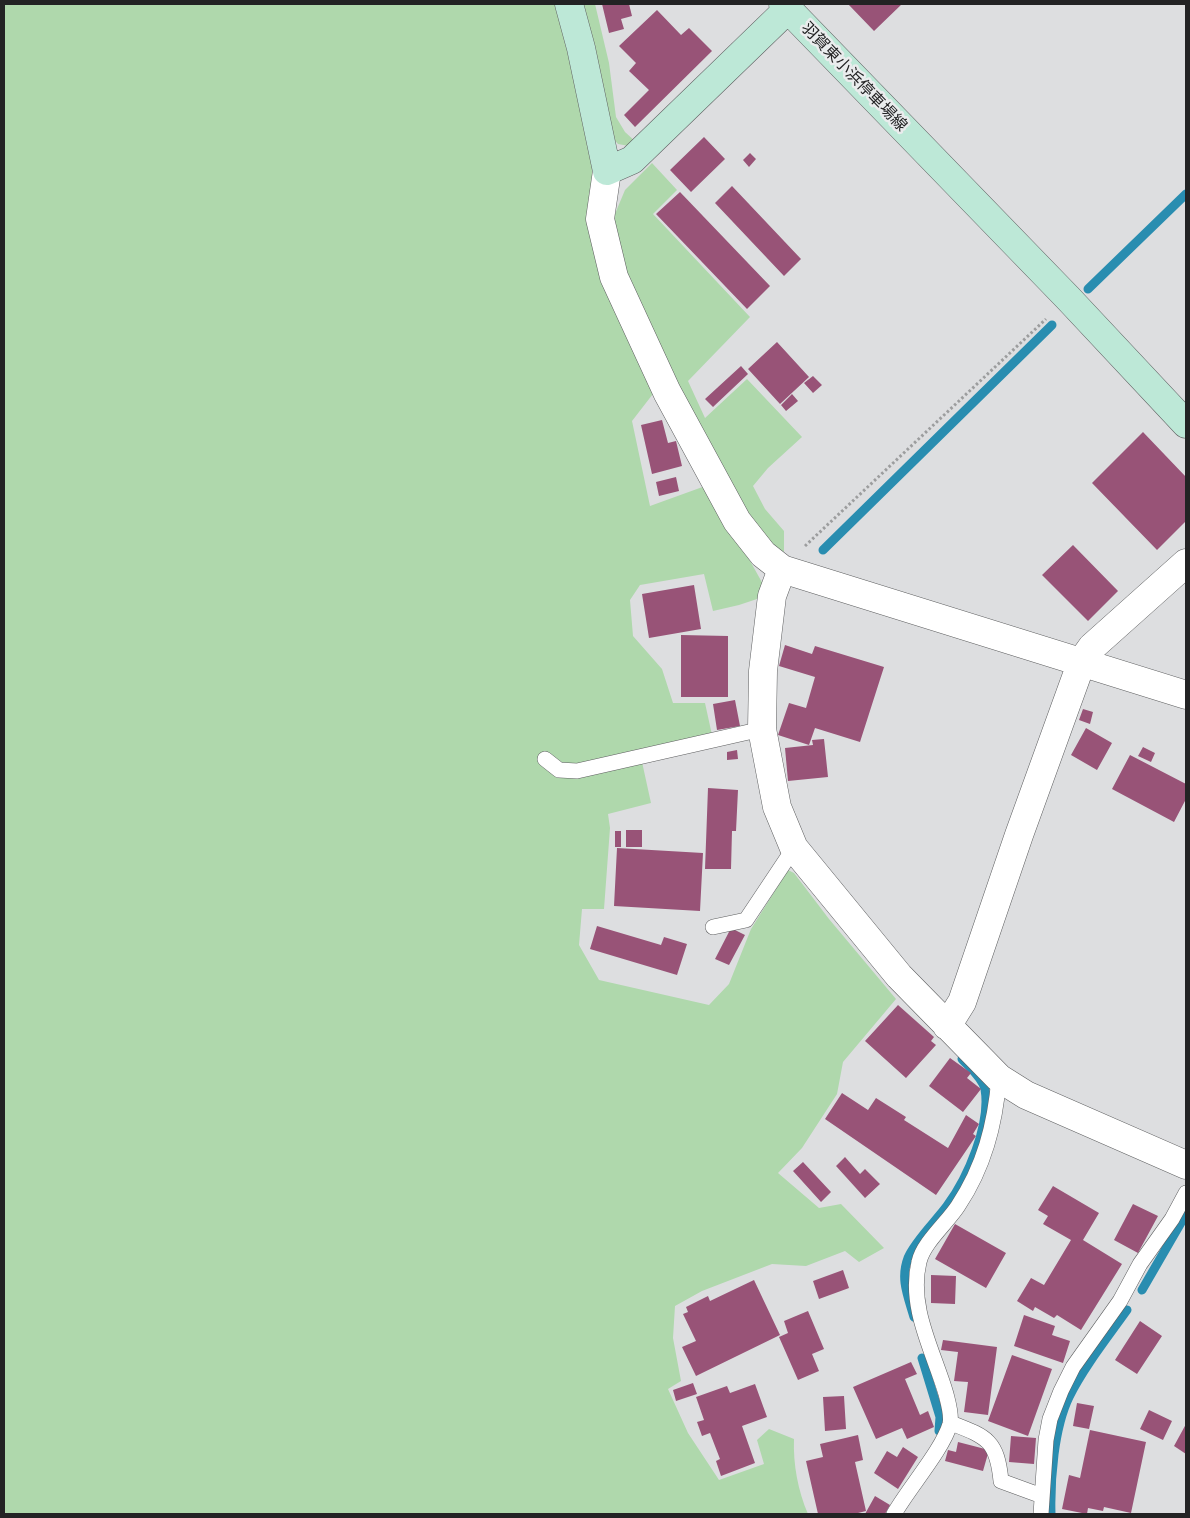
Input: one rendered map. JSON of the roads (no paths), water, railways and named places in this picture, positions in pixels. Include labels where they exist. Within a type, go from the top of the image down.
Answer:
[{"type":"main road","points":[[568,4],[581,48],[607,171]]},
{"type":"main road","name":"羽賀東小浜停車場線","points":[[607,171],[632,160],[785,6],[1068,298],[1186,424]]},
{"type":"street","points":[[607,171],[600,219],[614,277],[667,392],[737,521],[763,554],[782,569],[1186,695]]},
{"type":"street","points":[[947,1026],[962,1002],[1019,835],[1082,661],[1092,647],[1186,563]]},
{"type":"street","points":[[782,569],[772,596],[764,671],[762,729],[777,807],[794,848],[899,976],[999,1078],[1026,1095],[1186,1165]]},
{"type":"lane","points":[[545,759],[559,770],[577,772],[762,729]]},
{"type":"lane","points":[[713,928],[746,920],[794,848]]},
{"type":"lane","points":[[894,1514],[941,1443],[951,1423],[949,1404],[942,1379],[921,1320],[918,1297],[919,1260],[933,1237],[957,1208],[978,1173],[987,1147],[996,1107],[999,1078]]},
{"type":"lane","points":[[1042,1514],[1042,1496],[1050,1419],[1061,1391],[1073,1367],[1120,1301],[1140,1264],[1172,1219],[1186,1193]]},
{"type":"lane","points":[[951,1423],[980,1434],[993,1446],[1000,1464],[1001,1482],[1042,1496]]},
{"type":"waterway","points":[[1088,289],[1186,194]]},
{"type":"waterway","points":[[823,550],[1052,325]]},
{"type":"waterway","points":[[914,1317],[907,1295],[905,1280],[908,1258],[921,1238],[947,1206],[963,1181],[976,1150],[985,1118],[985,1089],[978,1076],[962,1059]]},
{"type":"waterway","points":[[1142,1290],[1186,1214]]},
{"type":"waterway","points":[[1051,1514],[1054,1454],[1064,1410],[1082,1375],[1127,1310]]},
{"type":"waterway","points":[[922,1358],[940,1417],[939,1431]]}]
